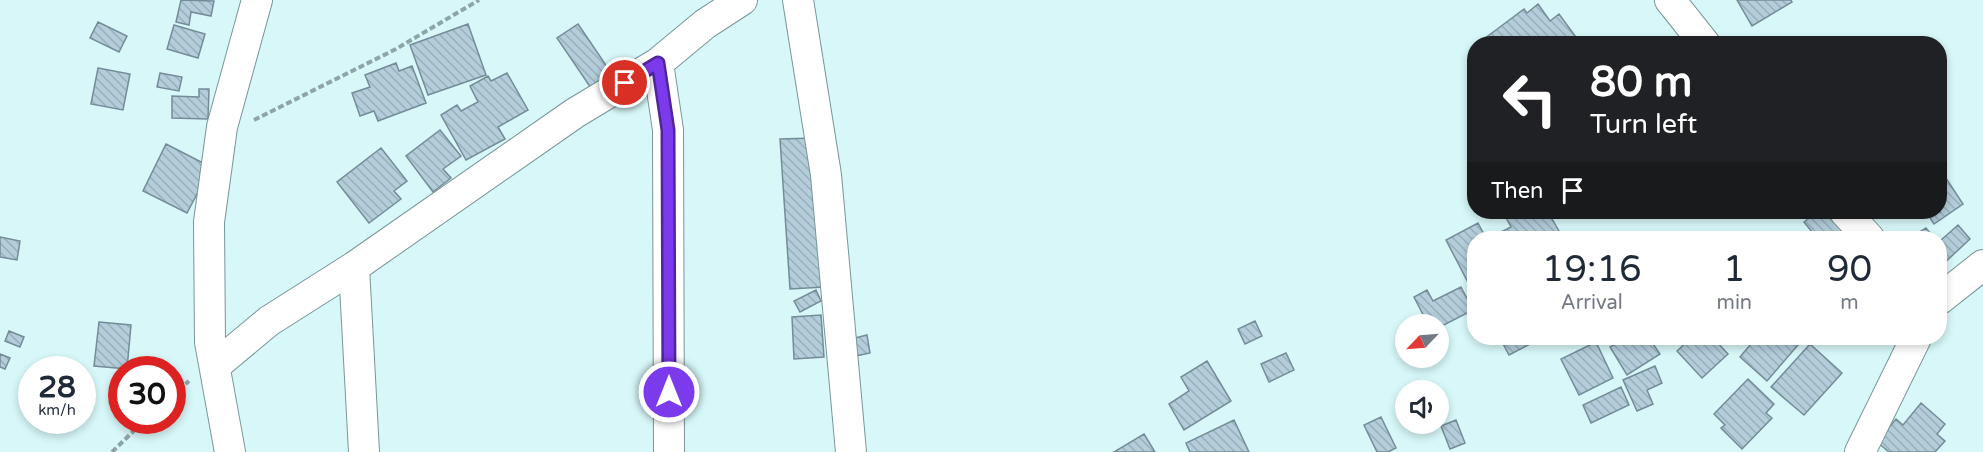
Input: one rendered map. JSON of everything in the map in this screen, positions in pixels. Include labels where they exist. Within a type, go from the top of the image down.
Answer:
[{"type":"street","points":[[230,452],[210,342],[209,222],[222,127],[257,0]]},
{"type":"street","points":[[215,366],[269,321],[354,267],[575,113],[658,63],[705,24],[742,0]]},
{"type":"street","points":[[798,0],[826,175],[851,452]]},
{"type":"street","points":[[1670,0],[1699,36]]},
{"type":"street","points":[[658,63],[668,130],[669,452]]},
{"type":"street","points":[[1851,219],[1863,231]]},
{"type":"street","points":[[1947,293],[1983,265]]},
{"type":"street","points":[[354,267],[364,452]]},
{"type":"street","points":[[1860,452],[1913,345]]},
{"type":"path","points":[[222,127],[253,120],[396,49],[479,0]]},
{"type":"path","points":[[112,452],[131,434]]},
{"type":"building","points":[[181,0],[214,1],[211,16],[191,12],[189,25],[176,22]]},
{"type":"building","points":[[1737,0],[1791,0],[1792,2],[1752,26]]},
{"type":"building","points":[[1538,4],[1550,21],[1559,14],[1575,36],[1488,36],[1524,9],[1527,13]]},
{"type":"building","points":[[98,22],[127,36],[119,52],[90,38]]},
{"type":"building","points":[[468,24],[486,75],[428,95],[410,45]]},
{"type":"building","points":[[578,24],[616,80],[595,94],[557,38]]},
{"type":"building","points":[[174,25],[205,34],[198,58],[167,49]]},
{"type":"building","points":[[396,63],[399,71],[412,66],[426,103],[378,121],[374,111],[360,116],[352,93],[370,87],[365,75]]},
{"type":"building","points":[[98,68],[130,74],[123,110],[91,104]]},
{"type":"building","points":[[160,73],[182,77],[179,91],[157,87]]},
{"type":"building","points":[[507,73],[528,110],[498,127],[505,139],[466,160],[441,115],[457,105],[461,111],[478,102],[470,86],[488,76],[491,81]]},
{"type":"building","points":[[199,89],[209,89],[208,119],[172,118],[172,96],[199,97]]},
{"type":"building","points":[[440,130],[461,156],[443,169],[451,178],[433,192],[406,156]]},
{"type":"building","points":[[814,138],[824,287],[790,289],[780,139]]},
{"type":"building","points":[[166,144],[211,167],[187,213],[143,191]]},
{"type":"building","points":[[381,148],[407,181],[394,191],[401,199],[369,223],[337,182]]},
{"type":"building","points":[[1947,180],[1963,204],[1947,215]]},
{"type":"building","points":[[1507,219],[1552,219],[1559,231],[1503,231],[1511,227]]},
{"type":"building","points":[[1808,219],[1836,219],[1846,231],[1811,231],[1804,222]]},
{"type":"building","points":[[1931,219],[1941,219],[1934,224]]},
{"type":"building","points":[[1478,223],[1482,231],[1467,231],[1467,280],[1446,240]]},
{"type":"building","points":[[1958,225],[1970,239],[1947,260],[1947,235]]},
{"type":"building","points":[[0,237],[20,241],[17,260],[0,257]]},
{"type":"building","points":[[1461,287],[1467,298],[1467,313],[1449,322],[1449,314],[1423,314],[1414,297],[1427,290],[1433,301]]},
{"type":"building","points":[[816,290],[821,301],[800,312],[794,301]]},
{"type":"building","points":[[821,315],[824,357],[794,359],[792,317]]},
{"type":"building","points":[[1255,321],[1262,336],[1245,344],[1238,329]]},
{"type":"building","points":[[99,322],[131,325],[128,356],[108,356],[108,367],[96,366]]},
{"type":"building","points":[[9,331],[24,337],[20,347],[5,341]]},
{"type":"building","points":[[867,335],[870,353],[851,357],[847,340]]},
{"type":"building","points":[[1504,345],[1528,345],[1509,355]]},
{"type":"building","points":[[1590,345],[1597,345],[1613,378],[1579,395],[1561,359]]},
{"type":"building","points":[[1614,345],[1654,345],[1660,354],[1627,375],[1610,347]]},
{"type":"building","points":[[1683,345],[1720,345],[1728,354],[1702,378],[1677,351]]},
{"type":"building","points":[[1750,345],[1798,345],[1767,381],[1740,357]]},
{"type":"building","points":[[1809,345],[1842,373],[1804,415],[1771,387]]},
{"type":"building","points":[[1286,353],[1294,370],[1269,382],[1261,364]]},
{"type":"building","points":[[0,354],[10,358],[5,369],[0,367]]},
{"type":"building","points":[[1207,361],[1231,401],[1184,430],[1169,404],[1189,391],[1181,377]]},
{"type":"building","points":[[1655,366],[1662,383],[1647,390],[1653,404],[1637,411],[1623,380]]},
{"type":"building","points":[[1748,379],[1774,404],[1766,413],[1772,418],[1742,449],[1721,428],[1725,425],[1714,414]]},
{"type":"building","points":[[1621,387],[1629,405],[1591,423],[1583,405]]},
{"type":"building","points":[[1921,403],[1945,424],[1937,434],[1945,441],[1935,452],[1889,452],[1877,442],[1896,419],[1903,425]]},
{"type":"building","points":[[1381,417],[1396,448],[1388,452],[1377,452],[1364,425]]},
{"type":"building","points":[[1234,420],[1249,452],[1190,452],[1186,443]]},
{"type":"building","points":[[1456,420],[1465,443],[1450,449],[1444,434],[1449,434],[1449,423]]},
{"type":"building","points":[[1144,434],[1155,452],[1114,452]]},
{"type":"route","points":[[625,83],[658,63],[668,130],[669,392]]}]
